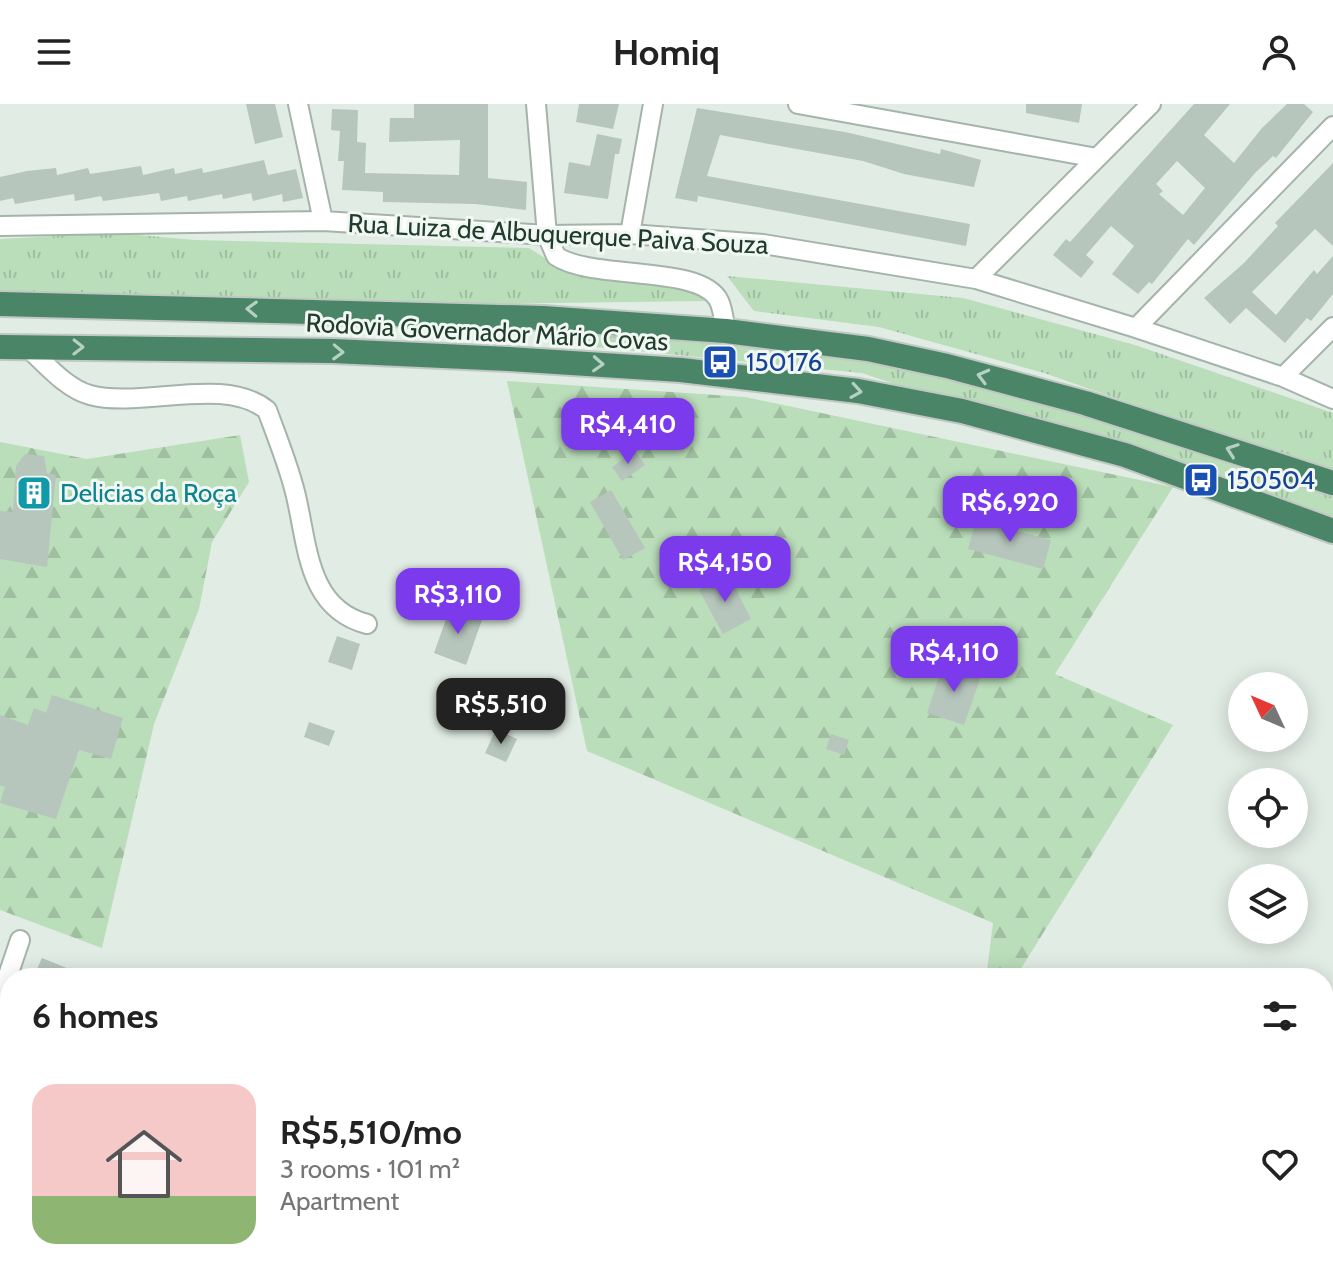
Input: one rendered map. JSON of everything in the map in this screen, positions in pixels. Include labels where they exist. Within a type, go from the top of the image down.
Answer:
[{"type":"highway","name":"Rodovia Governador Mário Covas","points":[[0,304],[513,317],[726,331],[876,350],[947,366],[1188,434],[1269,464],[1333,483]]},
{"type":"highway","name":"Rodovia Governador Mário Covas","points":[[0,347],[333,351],[524,360],[681,370],[858,391],[962,411],[1125,455],[1333,531]]},
{"type":"street","points":[[298,104],[323,221]]},
{"type":"street","points":[[536,104],[547,235],[551,250],[564,261],[702,285],[719,301],[726,331]]},
{"type":"street","points":[[630,234],[653,104]]},
{"type":"street","points":[[798,104],[1097,158]]},
{"type":"street","points":[[976,279],[1151,104]]},
{"type":"street","points":[[1136,328],[1333,126]]},
{"type":"street","name":"Rua Luiza de Albuquerque Paiva Souza","points":[[0,226],[323,221],[547,235],[630,234],[763,244],[976,279],[1283,377],[1333,399]]},
{"type":"street","points":[[1283,377],[1333,327]]},
{"type":"street","points":[[26,346],[64,380],[91,396],[238,394],[267,410],[295,489],[303,541],[315,577],[330,604],[348,619],[367,624]]},
{"type":"street","points":[[11,968],[20,940]]},
{"type":"green space","points":[[117,233],[194,240],[529,248],[567,272],[693,290],[705,301],[210,307],[0,304],[0,239]]},
{"type":"green space","points":[[727,276],[963,298],[1135,345],[1333,413],[1333,474],[1044,373],[879,327],[754,311]]},
{"type":"green space","points":[[579,308],[868,349],[1333,489],[1333,532],[862,373],[565,344]]},
{"type":"green space","points":[[507,381],[745,397],[1173,487],[1055,674],[1173,725],[1021,968],[987,968],[993,923],[587,751]]},
{"type":"green space","points":[[240,435],[249,482],[212,542],[199,609],[154,724],[102,948],[0,910],[0,442],[87,459]]},
{"type":"building","points":[[246,104],[275,104],[283,137],[255,144]]},
{"type":"building","points":[[414,104],[488,104],[488,178],[527,182],[526,210],[475,204],[383,202],[383,192],[342,190],[344,161],[338,161],[340,131],[331,130],[332,109],[358,110],[357,142],[366,143],[365,173],[459,175],[460,140],[389,142],[390,118],[414,118]]},
{"type":"building","points":[[579,104],[619,104],[613,129],[576,122]]},
{"type":"building","points":[[1026,104],[1082,104],[1079,123],[1026,113]]},
{"type":"building","points":[[1194,104],[1230,104],[1204,135],[1234,163],[1262,128],[1287,104],[1304,104],[1313,112],[1276,158],[1273,156],[1255,173],[1194,245],[1188,239],[1152,284],[1149,282],[1138,294],[1112,274],[1134,246],[1111,226],[1086,255],[1094,262],[1081,278],[1053,255],[1066,239],[1070,242]],"holes":[[[1177,161],[1205,188],[1183,215],[1159,194],[1163,191],[1156,184]]]},
{"type":"building","points":[[697,108],[845,132],[940,154],[941,149],[981,160],[974,187],[904,174],[863,161],[720,135],[707,176],[970,224],[966,246],[698,196],[697,202],[675,198]]},
{"type":"building","points":[[597,134],[622,139],[619,154],[615,154],[608,199],[564,193],[569,162],[590,166]]},
{"type":"building","points":[[264,160],[268,175],[296,169],[303,198],[283,202],[282,194],[253,201],[251,193],[223,199],[222,194],[188,201],[187,196],[161,201],[159,193],[103,201],[101,196],[75,201],[74,194],[15,204],[13,198],[0,201],[0,177],[27,171],[56,168],[57,175],[88,168],[90,174],[141,166],[143,175],[174,168],[175,174],[202,168],[203,173]]},
{"type":"building","points":[[1333,163],[1333,246],[1315,229],[1252,292],[1276,315],[1314,270],[1317,274],[1333,256],[1333,294],[1311,321],[1307,318],[1285,343],[1246,308],[1230,324],[1204,298],[1244,263],[1278,226],[1275,223]]},
{"type":"building","points":[[635,451],[645,465],[622,481],[612,467]]},
{"type":"building","name":"Delicias da Roça","points":[[25,454],[44,456],[47,473],[56,475],[47,567],[0,559],[0,511],[13,512],[16,466]]},
{"type":"building","points":[[611,490],[645,548],[623,560],[590,502]]},
{"type":"building","points":[[976,520],[1051,540],[1043,569],[968,549]]},
{"type":"building","points":[[728,574],[751,619],[723,634],[699,590]]},
{"type":"building","points":[[450,608],[482,620],[466,665],[434,653]]},
{"type":"building","points":[[337,636],[360,644],[352,670],[328,662]]},
{"type":"building","points":[[943,664],[981,676],[964,725],[927,713]]},
{"type":"building","points":[[52,695],[123,718],[111,759],[79,750],[56,819],[0,803],[5,787],[0,785],[0,715],[28,725],[34,708],[46,713]]},
{"type":"building","points":[[309,722],[335,731],[329,746],[304,737]]},
{"type":"building","points":[[496,729],[517,739],[506,762],[485,753]]},
{"type":"building","points":[[831,734],[849,740],[844,755],[826,749]]},
{"type":"building","points":[[42,958],[67,968],[38,968]]},
{"type":"place","name":"150176","points":[[720,362]]},
{"type":"place","name":"150504","points":[[1201,480]]},
{"type":"place","name":"Delicias da Roça","points":[[34,493]]}]
